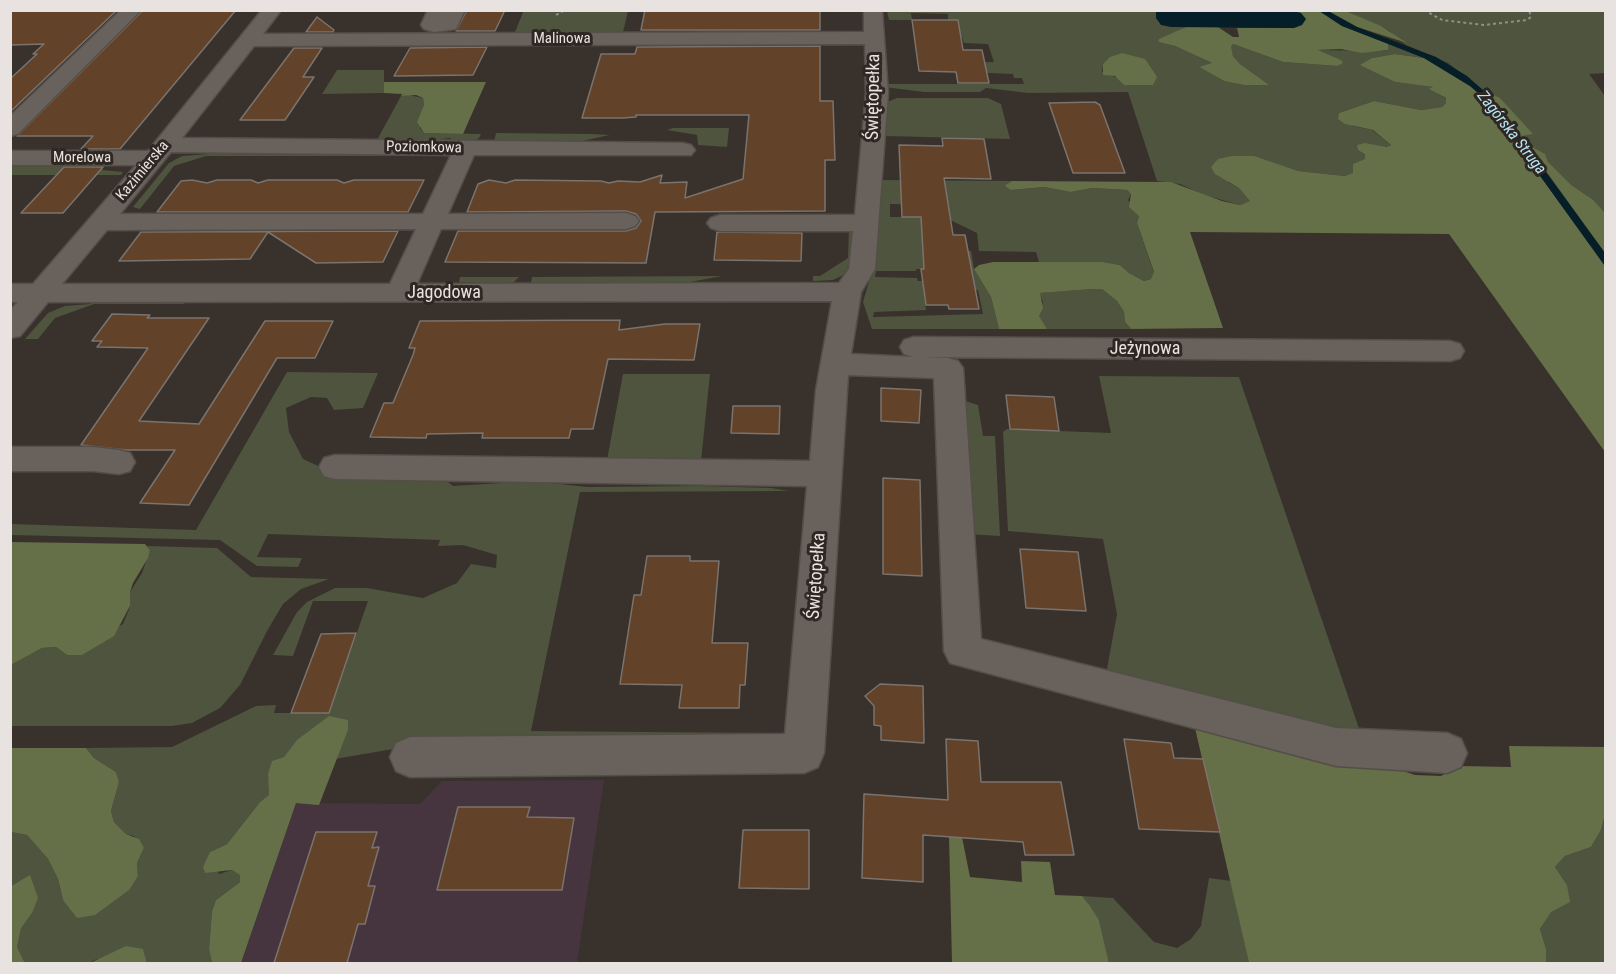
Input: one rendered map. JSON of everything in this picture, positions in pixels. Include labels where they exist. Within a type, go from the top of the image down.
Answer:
[{"type":"street","points":[[10,129],[132,10]]},
{"type":"street","name":"Kazimierska","points":[[10,329],[160,152],[272,10]]},
{"type":"street","name":"Świętopełka","points":[[410,757],[804,753],[831,390],[839,355],[847,292],[862,269],[877,93],[873,10]]},
{"type":"street","name":"Malinowa","points":[[249,40],[445,21],[633,40],[875,38]]},
{"type":"street","points":[[633,40],[638,22],[822,21]]},
{"type":"street","points":[[399,294],[465,149]]},
{"type":"street","name":"Poziomkowa","points":[[160,152],[465,149],[683,150]]},
{"type":"street","name":"Morelowa","points":[[10,158],[160,152]]},
{"type":"street","points":[[100,222],[626,221]]},
{"type":"street","points":[[720,223],[866,223]]},
{"type":"street","name":"Jagodowa","points":[[10,293],[847,292]]},
{"type":"street","name":"Jeżynowa","points":[[839,355],[1450,351]]},
{"type":"street","points":[[839,355],[948,368],[963,651],[1336,747],[1447,753]]},
{"type":"street","points":[[10,459],[93,459],[118,462]]},
{"type":"street","points":[[335,467],[825,474]]},
{"type":"path","points":[[1424,10],[1442,20],[1484,25],[1527,20],[1531,17],[1529,10]]},
{"type":"shaded area","points":[[604,780],[577,963],[241,964],[296,803],[420,804],[442,781]]},
{"type":"green space","points":[[524,10],[628,11],[623,32],[515,32]]},
{"type":"green space","points":[[1162,10],[1156,12],[1171,27],[1186,27],[1158,42],[1175,46],[1214,64],[1199,67],[1224,81],[1268,85],[1233,56],[1230,47],[1233,44],[1283,62],[1337,66],[1336,58],[1317,50],[1383,51],[1388,50],[1388,43],[1424,58],[1395,54],[1372,58],[1385,77],[1395,82],[1435,87],[1430,89],[1447,99],[1442,107],[1421,110],[1374,101],[1339,113],[1353,126],[1372,130],[1391,145],[1365,154],[1365,159],[1353,174],[1345,176],[1298,171],[1285,167],[1228,182],[1239,188],[1251,201],[1240,205],[1204,195],[1180,184],[1157,181],[1128,92],[1028,93],[986,88],[980,92],[924,92],[884,87],[886,84],[1024,84],[1022,78],[1014,78],[1013,74],[989,73],[960,63],[994,62],[988,44],[964,43],[962,37],[958,36],[958,20],[948,20],[948,14],[911,13],[912,20],[889,20],[887,11]],"holes":[[[1103,65],[1150,68],[1154,75],[1153,85],[1124,85],[1118,78],[1102,72]]]},
{"type":"green space","points":[[1319,10],[1342,26],[1388,43],[1388,50],[1362,53],[1341,49],[1318,50],[1341,60],[1343,63],[1337,66],[1283,62],[1233,44],[1231,47],[1233,56],[1240,64],[1269,85],[1245,85],[1224,81],[1199,67],[1212,63],[1175,46],[1158,42],[1159,39],[1186,27],[1218,27],[1233,37],[1239,37],[1237,28],[1294,28],[1301,13],[1292,11]]},
{"type":"green space","points":[[1328,11],[1346,11],[1381,26],[1407,43],[1357,27]]},
{"type":"green space","points":[[1346,11],[1605,11],[1605,73],[1589,74],[1605,96],[1605,253],[1492,98],[1448,63],[1406,45],[1388,30]]},
{"type":"green space","points":[[1122,53],[1145,59],[1157,77],[1153,85],[1124,85],[1115,76],[1103,75],[1103,64],[1110,57]]},
{"type":"green space","points":[[1395,54],[1424,58],[1470,86],[1484,98],[1605,266],[1605,452],[1449,234],[1190,232],[1223,328],[1131,329],[1125,322],[1124,312],[1117,301],[1102,289],[1093,289],[1040,293],[1043,308],[1039,316],[1047,329],[999,329],[991,297],[974,269],[979,265],[993,262],[1103,262],[1120,265],[1144,281],[1151,279],[1154,272],[1137,223],[1139,216],[1129,207],[1131,194],[1127,190],[1092,188],[1071,192],[1044,187],[1011,190],[1005,186],[1007,184],[1012,181],[1171,182],[1222,201],[1240,205],[1250,201],[1239,188],[1215,174],[1211,167],[1218,159],[1232,156],[1254,156],[1298,171],[1345,176],[1353,173],[1353,164],[1365,159],[1365,154],[1358,150],[1357,145],[1365,143],[1386,147],[1391,145],[1373,130],[1345,124],[1338,119],[1339,113],[1374,101],[1421,110],[1442,107],[1446,103],[1446,98],[1429,89],[1433,87],[1395,82],[1360,65],[1372,58]]},
{"type":"green space","points":[[337,70],[384,70],[384,93],[322,94]]},
{"type":"green space","points":[[384,82],[486,82],[463,134],[424,133],[417,122],[424,105],[423,98],[416,95],[401,96],[402,94],[384,93]]},
{"type":"green space","points":[[1483,90],[1500,98],[1533,134],[1521,136]]},
{"type":"green space","points":[[401,96],[423,98],[420,128],[424,133],[481,134],[479,138],[475,141],[456,142],[450,138],[425,141],[377,140]]},
{"type":"green space","points":[[897,98],[988,98],[1001,104],[1010,139],[883,136],[885,103]]},
{"type":"green space","points":[[673,128],[729,128],[727,147],[698,145],[697,135],[667,130]]},
{"type":"green space","points":[[496,133],[610,135],[572,143],[494,142]]},
{"type":"green space","points":[[1527,144],[1545,154],[1548,162],[1571,185],[1593,200],[1605,213],[1605,253]]},
{"type":"green space","points":[[211,151],[451,153],[452,156],[206,156],[174,166],[140,209],[133,207],[169,163],[182,156],[209,154]]},
{"type":"green space","points":[[11,164],[105,165],[102,170],[123,172],[121,175],[11,175]]},
{"type":"green space","points":[[879,180],[1012,181],[1007,184],[1012,190],[1044,187],[1071,192],[1092,188],[1127,190],[1131,194],[1128,200],[1139,216],[1137,223],[1154,273],[1151,279],[1144,281],[1120,265],[1103,262],[1039,262],[1036,252],[979,251],[977,233],[946,218],[943,205],[890,204],[890,217],[921,217],[959,251],[971,251],[974,269],[991,297],[999,329],[872,329],[863,302],[871,275]],"holes":[[[944,269],[962,290],[978,290],[983,314],[873,317],[874,312],[926,310],[923,281],[918,281],[917,278],[875,277],[876,271]]]},
{"type":"green space","points":[[847,227],[855,232],[853,263],[848,273],[833,280],[813,281],[813,276],[820,276],[848,258],[849,229]]},
{"type":"green space","points":[[722,276],[690,282],[531,283],[532,277]]},
{"type":"green space","points":[[460,277],[519,277],[514,282],[498,284],[459,282]]},
{"type":"green space","points":[[1102,289],[1117,301],[1124,312],[1125,322],[1131,329],[1047,329],[1041,322],[1039,316],[1043,302],[1039,293]]},
{"type":"green space","points":[[95,298],[185,300],[184,304],[94,304],[55,318],[38,339],[25,339],[48,313],[65,306],[90,304]]},
{"type":"green space","points":[[287,372],[378,373],[363,408],[334,410],[327,398],[311,397],[286,408],[289,432],[303,459],[327,470],[444,479],[453,486],[533,481],[587,487],[699,486],[771,488],[789,491],[580,492],[531,731],[762,733],[754,737],[399,748],[335,759],[319,805],[296,803],[284,757],[268,774],[270,795],[260,802],[227,844],[210,852],[219,874],[232,870],[240,874],[240,882],[216,900],[212,911],[209,949],[212,963],[147,963],[143,950],[94,960],[90,963],[25,963],[17,947],[21,927],[32,913],[30,876],[11,886],[11,832],[27,835],[48,859],[58,879],[63,900],[138,876],[137,863],[144,848],[134,836],[126,834],[114,822],[111,811],[119,782],[116,772],[94,758],[86,748],[172,747],[256,706],[276,705],[274,713],[329,713],[368,601],[313,601],[293,656],[273,655],[297,612],[307,602],[335,588],[367,588],[423,598],[457,583],[471,564],[496,568],[497,555],[463,545],[438,546],[440,540],[268,534],[257,557],[302,558],[298,567],[257,566],[220,540],[11,535],[11,524],[196,530]]},
{"type":"green space","points":[[623,374],[710,374],[701,461],[607,460]]},
{"type":"green space","points":[[1099,376],[1239,377],[1364,743],[1105,680],[1117,614],[1103,539],[1008,531],[1003,432],[1007,429],[1111,433]]},
{"type":"green space","points":[[959,399],[978,405],[983,436],[995,436],[1000,536],[966,534]]},
{"type":"green space","points":[[11,542],[145,544],[150,550],[148,558],[133,583],[130,592],[130,606],[114,636],[82,655],[67,655],[56,647],[42,648],[11,665]]},
{"type":"green space","points":[[147,546],[217,548],[251,577],[329,579],[301,589],[283,604],[240,685],[220,708],[192,723],[172,726],[11,726],[11,665],[42,648],[56,647],[67,655],[123,624],[130,607],[130,592],[142,573],[150,550]]},
{"type":"green space","points":[[329,716],[348,720],[348,730],[319,805],[296,803],[241,963],[212,963],[209,949],[212,911],[216,900],[240,882],[240,875],[232,870],[205,873],[203,867],[210,852],[227,844],[260,802],[269,795],[268,774],[272,761],[284,757],[297,740]]},
{"type":"green space","points":[[1195,728],[1397,769],[1415,775],[1441,776],[1459,766],[1511,767],[1509,746],[1605,747],[1605,814],[1601,830],[1591,847],[1565,856],[1555,867],[1567,885],[1570,902],[1551,912],[1540,929],[1546,949],[1546,963],[1249,963]]},
{"type":"green space","points":[[10,748],[86,748],[94,758],[116,772],[119,782],[111,811],[114,822],[126,834],[139,839],[144,848],[137,863],[138,876],[129,890],[95,915],[77,918],[63,900],[58,879],[48,859],[27,835],[11,832]]},
{"type":"green space","points":[[1605,814],[1605,963],[1546,963],[1546,949],[1540,929],[1567,885],[1555,867],[1565,856],[1591,847],[1601,830]]},
{"type":"green space","points":[[949,836],[962,837],[970,877],[1022,882],[1021,861],[1050,862],[1055,895],[1082,896],[1099,920],[1109,963],[952,963]]},
{"type":"green space","points":[[30,875],[38,898],[32,913],[21,928],[17,947],[25,963],[11,963],[11,886]]},
{"type":"green space","points":[[1209,878],[1231,881],[1249,963],[1109,963],[1099,920],[1082,896],[1113,898],[1154,942],[1177,948],[1191,939],[1201,926]]},
{"type":"green space","points":[[126,946],[143,949],[147,963],[90,963]]},
{"type":"water","points":[[1292,11],[1301,13],[1306,19],[1302,25],[1294,28],[1171,27],[1161,25],[1156,18],[1156,12]]},
{"type":"water","name":"Zagórska Struga","points":[[1319,11],[1328,11],[1357,27],[1436,57],[1467,76],[1492,98],[1605,253],[1605,266],[1484,98],[1470,86],[1424,58],[1342,26]]},
{"type":"building","points":[[10,10],[117,10],[10,112],[10,79],[37,54],[33,54],[44,44],[10,45]]},
{"type":"building","points":[[143,10],[236,10],[120,149],[81,149],[93,136],[17,136]]},
{"type":"building","points":[[467,10],[505,10],[495,31],[456,31]]},
{"type":"building","points":[[645,10],[820,10],[820,30],[641,30]]},
{"type":"building","points":[[317,17],[334,30],[333,32],[306,32]]},
{"type":"building","points":[[912,20],[958,20],[963,50],[982,50],[989,83],[958,83],[956,72],[919,71]]},
{"type":"building","points":[[820,46],[820,101],[833,101],[835,160],[825,160],[825,211],[655,212],[646,263],[445,262],[458,231],[626,231],[636,228],[641,221],[636,214],[626,211],[467,212],[478,184],[489,180],[506,183],[515,180],[609,183],[640,182],[662,175],[660,183],[687,182],[685,198],[743,179],[749,115],[636,115],[636,117],[623,118],[582,118],[601,54],[635,54],[637,47]]},
{"type":"building","points":[[487,47],[473,75],[394,76],[410,48]]},
{"type":"building","points":[[294,48],[322,48],[303,77],[314,77],[285,120],[240,120]]},
{"type":"building","points":[[1095,102],[1100,105],[1125,173],[1073,173],[1049,103]]},
{"type":"building","points":[[942,138],[984,139],[991,179],[944,178],[953,235],[965,235],[979,309],[949,309],[948,305],[926,305],[921,269],[924,269],[921,217],[902,217],[899,145],[943,146]]},
{"type":"building","points":[[64,167],[103,167],[63,213],[21,213]]},
{"type":"building","points":[[192,180],[207,183],[217,180],[251,180],[258,183],[268,180],[337,180],[344,183],[354,180],[424,180],[408,212],[157,212],[181,181]]},
{"type":"building","points":[[398,231],[383,262],[316,263],[268,232],[250,259],[119,261],[141,232]]},
{"type":"building","points":[[717,232],[802,233],[801,261],[714,260]]},
{"type":"building","points":[[112,314],[150,315],[147,318],[209,318],[139,421],[199,424],[265,321],[333,321],[315,358],[277,358],[189,505],[140,503],[175,450],[126,450],[81,445],[148,348],[97,347],[102,341],[92,341]]},
{"type":"building","points":[[620,320],[619,330],[665,324],[700,324],[694,360],[608,359],[593,429],[571,429],[569,438],[482,438],[483,433],[427,434],[426,438],[370,437],[384,403],[393,403],[413,355],[415,348],[409,348],[420,321]]},
{"type":"building","points":[[881,388],[921,390],[919,423],[881,421]]},
{"type":"building","points":[[1006,395],[1054,397],[1059,431],[1010,429]]},
{"type":"building","points":[[733,406],[780,406],[779,434],[731,433]]},
{"type":"building","points":[[883,478],[920,480],[922,576],[883,574]]},
{"type":"building","points":[[1020,549],[1078,552],[1086,611],[1026,608]]},
{"type":"building","points":[[647,556],[690,556],[690,561],[719,561],[712,643],[748,643],[745,685],[740,685],[739,708],[679,708],[682,685],[620,684],[634,595],[641,595]]},
{"type":"building","points":[[356,633],[329,713],[291,713],[321,634]]},
{"type":"building","points":[[880,684],[923,686],[924,743],[881,740],[881,726],[874,725],[874,706],[865,696]]},
{"type":"building","points":[[946,739],[978,741],[981,782],[1061,782],[1074,855],[1025,855],[1023,842],[923,835],[923,882],[862,878],[864,794],[948,800]]},
{"type":"building","points":[[1124,739],[1171,743],[1174,758],[1203,759],[1220,832],[1139,829]]},
{"type":"building","points":[[458,807],[530,807],[527,817],[574,818],[562,890],[437,890]]},
{"type":"building","points":[[743,830],[809,830],[809,889],[739,888]]},
{"type":"building","points":[[316,832],[377,832],[372,848],[379,847],[368,886],[375,886],[365,924],[358,924],[347,963],[274,963]]}]
